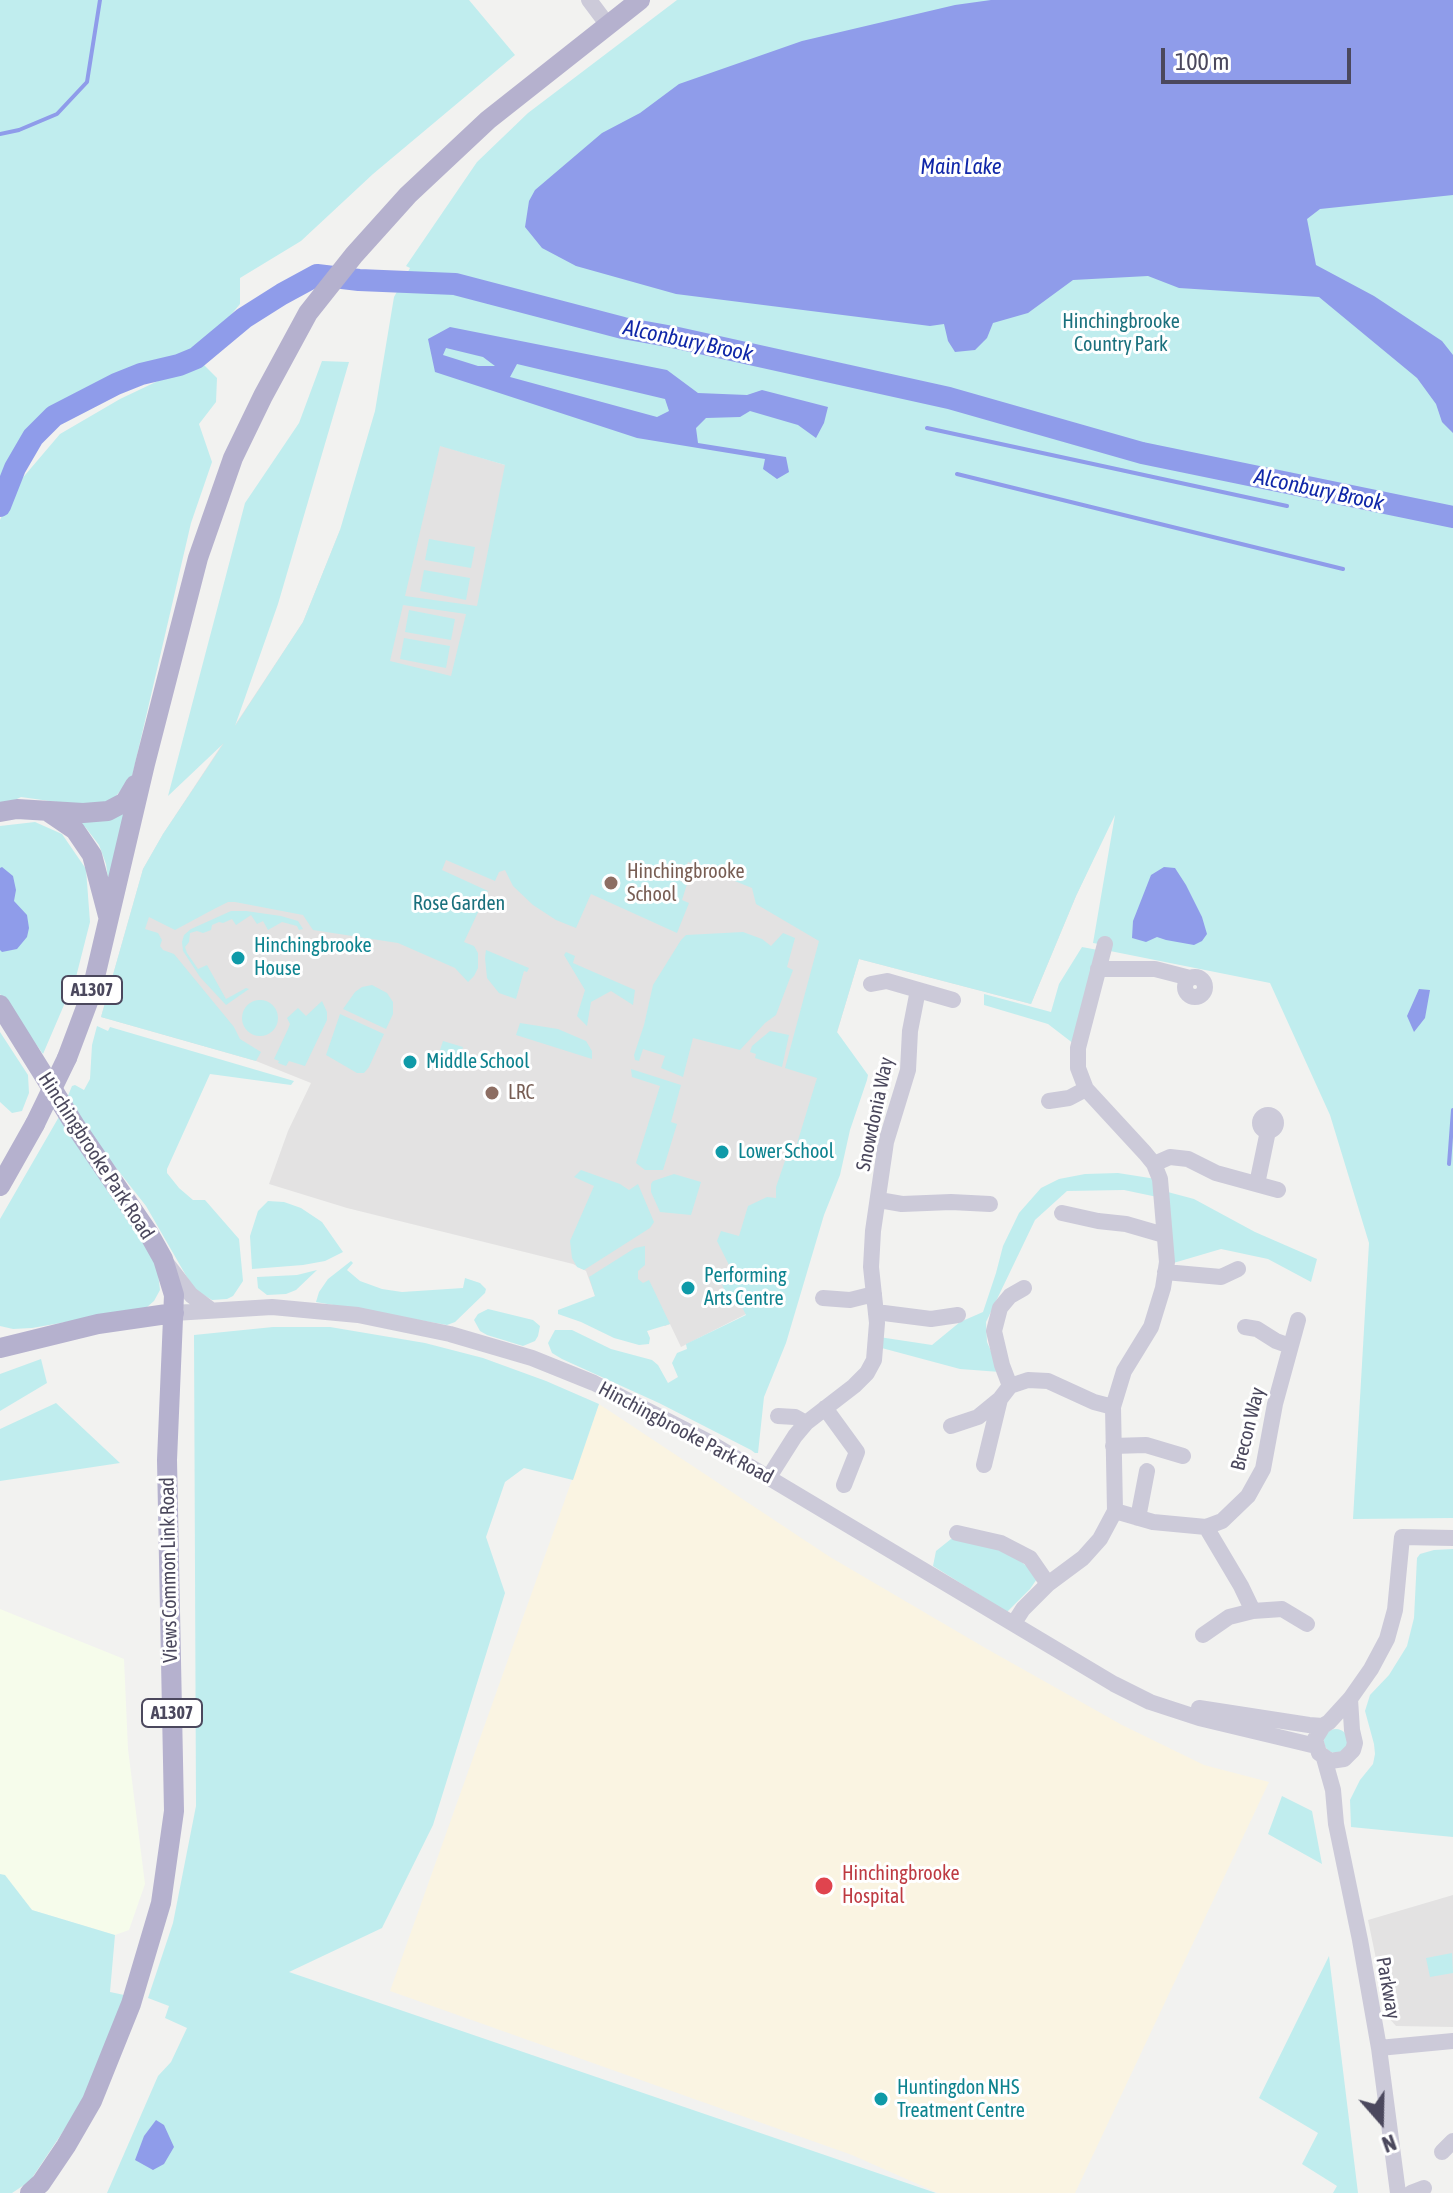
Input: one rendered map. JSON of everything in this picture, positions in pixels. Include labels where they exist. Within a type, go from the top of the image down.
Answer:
[{"type":"main road","points":[[109,920],[194,573],[222,487],[263,396],[308,313],[378,227],[437,165],[488,120],[640,0]]},
{"type":"main road","points":[[0,812],[17,809],[108,811],[125,802],[145,764]]},
{"type":"main road","name":"A1307","points":[[0,1186],[67,1058],[91,994],[109,920],[92,855],[75,830],[46,811]]},
{"type":"main road","name":"Hinchingbrooke Park Road","points":[[0,1005],[69,1116],[149,1234],[163,1259],[174,1295],[174,1313],[98,1324],[34,1338]]},
{"type":"main road","name":"Views Common Link Road","points":[[36,2190],[92,2101],[128,2012],[161,1903],[174,1811],[167,1460],[174,1313]]},
{"type":"main road","points":[[0,1334],[34,1338]]},
{"type":"main road","points":[[0,1348],[34,1338]]},
{"type":"street","points":[[589,0],[607,24]]},
{"type":"street","points":[[1014,1623],[1023,1609],[1048,1584],[1083,1558],[1100,1539],[1115,1511],[1113,1407],[1124,1371],[1151,1327],[1163,1288],[1164,1235],[1160,1179],[1154,1164],[1086,1089],[1078,1068],[1078,1048],[1105,944]]},
{"type":"street","points":[[1098,969],[1155,969],[1190,978]]},
{"type":"street","points":[[871,984],[887,981],[953,1000]]},
{"type":"street","name":"Snowdonia Way","points":[[769,1477],[806,1423],[854,1386],[874,1360],[876,1314],[871,1250],[886,1142],[908,1070],[910,1031],[918,990]]},
{"type":"street","points":[[1049,1101],[1069,1098],[1086,1089]]},
{"type":"street","points":[[1257,1184],[1268,1131]]},
{"type":"street","points":[[1154,1164],[1170,1157],[1188,1159],[1216,1173],[1278,1190]]},
{"type":"street","name":"Snowdonia Way","points":[[879,1200],[902,1204],[990,1204]]},
{"type":"street","points":[[1062,1213],[1126,1224],[1164,1235]]},
{"type":"street","points":[[163,1259],[191,1295],[211,1310]]},
{"type":"street","points":[[1165,1272],[1221,1277],[1238,1269]]},
{"type":"street","points":[[984,1465],[1005,1393],[994,1331],[1000,1308],[1010,1296],[1024,1288]]},
{"type":"street","points":[[823,1298],[850,1300],[874,1294]]},
{"type":"street","name":"Hinchingbrooke Park Road","points":[[174,1313],[272,1307],[358,1315],[442,1332],[532,1358],[594,1383],[667,1419],[1114,1684],[1150,1702],[1320,1752]]},
{"type":"street","points":[[876,1314],[931,1319],[958,1315]]},
{"type":"street","name":"Brecon Way","points":[[1206,1527],[1222,1521],[1248,1496],[1263,1469],[1275,1404],[1298,1320]]},
{"type":"street","points":[[1245,1327],[1257,1329],[1290,1346]]},
{"type":"street","points":[[951,1426],[978,1417],[1005,1393],[1028,1380],[1048,1381],[1094,1402],[1113,1407]]},
{"type":"street","points":[[825,1408],[857,1452],[844,1485]]},
{"type":"street","points":[[778,1416],[795,1417],[806,1423]]},
{"type":"street","points":[[1113,1446],[1146,1445],[1183,1456]]},
{"type":"street","points":[[1138,1518],[1147,1471]]},
{"type":"street","points":[[1115,1511],[1153,1522],[1206,1527],[1253,1611]]},
{"type":"street","points":[[957,1533],[1001,1543],[1030,1558],[1048,1584]]},
{"type":"street","points":[[1350,1699],[1355,1743],[1353,1750],[1344,1759],[1330,1761],[1320,1752],[1315,1739],[1350,1699],[1380,1653],[1392,1624],[1402,1537],[1453,1538]]},
{"type":"street","points":[[1203,1635],[1229,1617],[1253,1611],[1282,1609],[1307,1624]]},
{"type":"street","name":"Hinchingbrooke Park Road","points":[[1150,1702],[1326,1724]]},
{"type":"street","points":[[1326,1724],[1342,1722],[1352,1730]]},
{"type":"street","name":"Parkway","points":[[1320,1752],[1333,1790],[1336,1824],[1360,1940],[1379,2048],[1398,2193]]},
{"type":"street","name":"Parkway","points":[[1333,1790],[1344,1759]]},
{"type":"street","points":[[1379,2048],[1453,2041]]},
{"type":"shaded area","name":"Hinchingbrooke School","points":[[439,445],[505,465],[1116,811],[1031,1004],[859,959],[754,1310],[681,1347],[670,1324],[665,1326],[595,1296],[586,1271],[573,1264],[347,1208],[269,1184],[288,1131],[311,1083],[256,1061],[101,1017],[143,869],[303,622],[340,530]]},
{"type":"shaded area","name":"Hinchingbrooke Hospital","points":[[599,1404],[830,1557],[987,1649],[1122,1725],[1204,1765],[1269,1782],[1075,2193],[938,2193],[852,2155],[390,1991]]},
{"type":"shaded area","points":[[0,1609],[124,1659],[128,1749],[145,1884],[129,1930],[115,1935],[32,1910],[5,1876],[0,1874]]},
{"type":"shaded area","points":[[1453,1895],[1453,2027],[1396,2026],[1388,2017],[1368,1920]]},
{"type":"green space","points":[[0,0],[469,0],[515,55],[373,174],[301,241],[240,278],[240,304],[184,355],[154,360],[120,374],[40,417],[22,439],[0,482]]},
{"type":"green space","name":"Hinchingbrooke Country Park","points":[[677,0],[1453,0],[1453,1518],[1353,1519],[1369,1243],[1330,1115],[1270,983],[1110,951],[1111,946],[1093,943],[1115,815],[1076,896],[1031,1004],[859,959],[837,1032],[868,1075],[867,1080],[786,1343],[764,1397],[758,1453],[562,1359],[552,1353],[548,1343],[555,1330],[572,1330],[611,1349],[652,1360],[668,1383],[678,1377],[672,1363],[677,1353],[687,1349],[686,1344],[746,1315],[737,1297],[729,1300],[719,1278],[732,1271],[717,1241],[721,1231],[739,1236],[748,1206],[767,1197],[776,1198],[776,1187],[786,1158],[792,1160],[817,1078],[785,1068],[819,941],[756,904],[752,888],[688,862],[680,881],[687,884],[682,900],[689,903],[677,933],[591,894],[576,928],[533,905],[513,886],[505,870],[499,872],[495,881],[446,860],[442,870],[488,891],[464,942],[474,946],[478,953],[478,968],[468,982],[455,968],[398,943],[313,930],[303,915],[228,902],[175,930],[149,917],[145,929],[158,933],[163,950],[174,954],[234,1027],[240,1039],[261,1052],[256,1061],[101,1017],[143,869],[224,743],[168,796],[245,503],[299,423],[322,361],[349,362],[278,604],[235,726],[303,622],[340,530],[375,411],[394,297],[410,268],[406,266],[477,162],[528,113]],"holes":[[[440,446],[505,465],[477,606],[405,596]],[[403,605],[466,614],[451,676],[390,661]]]},
{"type":"green space","points":[[200,361],[217,378],[216,402],[199,424],[212,462],[191,523],[132,777],[111,802],[78,805],[21,797],[0,807],[0,520],[14,488],[60,434],[120,399]]},
{"type":"green space","points":[[429,539],[475,547],[471,568],[425,560]]},
{"type":"green space","points":[[424,570],[470,578],[466,600],[420,591]]},
{"type":"green space","points":[[409,610],[455,619],[451,640],[405,632]]},
{"type":"green space","points":[[404,638],[450,646],[446,668],[400,659]]},
{"type":"green space","points":[[130,807],[109,885],[99,845],[74,818]]},
{"type":"green space","points":[[35,822],[62,834],[86,869],[90,922],[76,977],[43,1054],[0,994],[0,826]]},
{"type":"green space","points":[[231,911],[281,916],[298,921],[303,929],[282,922],[268,930],[263,921],[257,924],[251,915],[236,925],[232,919],[212,925],[211,930],[203,933],[190,933],[185,947],[187,953],[198,969],[207,965],[226,999],[249,989],[226,1005],[200,977],[183,951],[182,942],[191,929]]},
{"type":"green space","points":[[743,932],[771,946],[783,933],[795,938],[787,967],[793,970],[776,1015],[740,1050],[693,1038],[683,1077],[661,1068],[665,1056],[643,1049],[639,1061],[635,1060],[653,985],[681,940],[686,935]]},
{"type":"green space","points":[[1082,947],[1098,950],[1074,1044],[1048,1024],[984,1005],[984,994],[1051,1012],[1059,984]]},
{"type":"green space","points":[[486,950],[529,968],[527,972],[524,971],[516,999],[499,993],[487,978]]},
{"type":"green space","points":[[566,952],[575,956],[573,963],[635,990],[633,1005],[611,991],[591,1002],[587,1026],[577,1016],[585,990],[564,955]]},
{"type":"green space","points":[[372,985],[387,993],[393,1002],[393,1014],[386,1029],[343,1009],[355,992]]},
{"type":"green space","points":[[260,1000],[273,1005],[278,1018],[273,1031],[260,1036],[247,1031],[242,1018],[247,1005]]},
{"type":"green space","points":[[322,1001],[327,1020],[305,1066],[289,1061],[286,1066],[278,1063],[274,1059],[290,1024],[287,1018],[298,1008],[306,1016]]},
{"type":"green space","points":[[340,1014],[384,1034],[364,1073],[357,1073],[326,1055]]},
{"type":"green space","points":[[520,1023],[558,1029],[586,1041],[592,1051],[592,1059],[516,1035]]},
{"type":"green space","points":[[97,1026],[108,1031],[110,1027],[294,1081],[291,1085],[210,1074],[167,1169],[179,1188],[193,1200],[205,1200],[239,1239],[243,1281],[233,1296],[227,1299],[212,1300],[197,1291],[146,1206],[65,1103],[72,1086],[84,1090],[90,1079],[92,1045]]},
{"type":"green space","points":[[770,1031],[789,1035],[782,1067],[755,1058],[756,1054],[750,1052],[752,1046]]},
{"type":"green space","points":[[0,1032],[28,1075],[29,1093],[22,1111],[12,1113],[0,1102]]},
{"type":"green space","points":[[443,1041],[463,1047],[457,1068],[436,1062]]},
{"type":"green space","points":[[631,1069],[681,1085],[671,1122],[677,1124],[663,1170],[645,1170],[636,1163],[660,1086],[632,1077]]},
{"type":"green space","points":[[60,1115],[143,1232],[158,1273],[160,1290],[146,1308],[32,1328],[0,1326],[0,1219]]},
{"type":"green space","points":[[581,1170],[629,1190],[638,1184],[654,1222],[650,1228],[584,1270],[577,1267],[572,1258],[570,1241],[594,1186],[574,1177]]},
{"type":"green space","points":[[1118,1173],[1156,1179],[1162,1198],[1124,1190],[1067,1191],[1035,1220],[986,1322],[987,1342],[1000,1372],[960,1369],[878,1347],[879,1337],[932,1345],[960,1322],[983,1312],[1003,1246],[1019,1213],[1041,1188],[1059,1179]]},
{"type":"green space","points":[[674,1174],[701,1182],[691,1215],[660,1212],[651,1192],[653,1181]]},
{"type":"green space","points":[[1164,1191],[1194,1199],[1255,1232],[1317,1259],[1311,1282],[1268,1259],[1221,1249],[1170,1264]]},
{"type":"green space","points":[[268,1201],[301,1208],[322,1222],[343,1252],[325,1261],[252,1269],[250,1236],[258,1211]]},
{"type":"green space","points":[[645,1246],[645,1265],[638,1271],[638,1279],[643,1283],[649,1280],[670,1324],[647,1331],[649,1344],[639,1345],[614,1338],[558,1314],[558,1310],[595,1296],[589,1277],[635,1248]]},
{"type":"green space","points":[[351,1261],[353,1263],[347,1270],[360,1281],[382,1289],[402,1292],[463,1288],[465,1278],[480,1283],[486,1289],[455,1322],[447,1325],[316,1302],[328,1279]]},
{"type":"green space","points":[[317,1270],[296,1290],[286,1294],[267,1295],[258,1288],[257,1277],[297,1275]]},
{"type":"green space","points":[[488,1309],[533,1320],[540,1326],[535,1341],[523,1346],[480,1331],[474,1320]]},
{"type":"green space","points":[[273,1327],[330,1327],[425,1343],[483,1358],[599,1404],[573,1480],[524,1468],[505,1482],[486,1537],[505,1593],[433,1825],[382,1928],[289,1972],[936,2193],[107,2193],[158,2076],[171,2062],[187,2028],[165,2018],[169,2006],[148,1998],[173,1923],[196,1806],[194,1335]]},
{"type":"green space","points":[[41,1359],[47,1383],[0,1411],[0,1374]]},
{"type":"green space","points":[[56,1403],[120,1463],[0,1481],[0,1429]]},
{"type":"green space","points":[[956,1535],[1004,1548],[1039,1576],[1007,1612],[933,1566],[936,1551]]},
{"type":"green space","points":[[1453,1549],[1453,1837],[1351,1827],[1350,1800],[1373,1764],[1375,1754],[1365,1711],[1370,1695],[1389,1675],[1407,1646],[1414,1618],[1417,1558],[1434,1550]]},
{"type":"green space","points":[[1336,1729],[1347,1736],[1348,1741],[1341,1752],[1336,1753],[1325,1746],[1324,1741],[1331,1730]]},
{"type":"green space","points":[[1282,1796],[1312,1811],[1322,1864],[1268,1834]]},
{"type":"green space","points":[[0,1874],[5,1875],[32,1910],[115,1935],[110,1992],[129,1996],[84,2100],[30,2181],[12,2193],[0,2193]]},
{"type":"green space","points":[[1452,1953],[1453,1973],[1430,1977],[1426,1958]]},
{"type":"green space","points":[[1329,1956],[1358,2193],[1333,2193],[1337,2186],[1302,2164],[1318,2133],[1259,2098]]},
{"type":"water","name":"Main Lake","points":[[991,0],[1453,0],[1453,195],[1320,209],[1307,219],[1316,265],[1374,296],[1442,341],[1453,355],[1453,433],[1442,422],[1436,404],[1417,378],[1319,297],[1179,288],[1148,276],[1073,280],[1028,313],[993,323],[987,338],[975,350],[955,352],[948,341],[944,324],[930,326],[676,294],[576,266],[542,248],[525,227],[529,201],[535,190],[602,133],[640,113],[679,84],[802,41],[955,5]]},
{"type":"water","points":[[450,327],[667,370],[698,393],[747,395],[762,390],[828,407],[816,438],[798,425],[750,411],[740,417],[706,418],[696,428],[698,443],[786,457],[789,472],[777,479],[763,469],[765,459],[637,438],[435,372],[428,339]],"holes":[[[446,348],[483,357],[495,366],[478,366],[443,355]],[[517,364],[665,399],[669,411],[657,417],[510,377]]]},
{"type":"water","points":[[1164,867],[1175,868],[1202,917],[1207,934],[1194,945],[1157,937],[1146,942],[1132,938],[1133,921],[1151,875]]},
{"type":"water","points":[[0,868],[13,876],[16,890],[14,901],[27,915],[29,928],[27,937],[17,949],[2,952]]},
{"type":"water","points":[[1419,989],[1430,990],[1425,1018],[1414,1032],[1407,1016]]},
{"type":"water","points":[[156,2120],[164,2125],[174,2147],[164,2164],[153,2170],[135,2160],[144,2136]]},
{"type":"waterway","points":[[0,134],[19,130],[57,114],[87,82],[100,0]]},
{"type":"waterway","name":"Alconbury Brook","points":[[0,506],[15,468],[33,437],[54,416],[116,384],[196,358],[244,318],[317,275],[455,284],[623,328],[949,398],[1142,453],[1453,517]]},
{"type":"waterway","points":[[927,428],[1287,506]]},
{"type":"waterway","points":[[957,474],[1343,569]]},
{"type":"waterway","points":[[1449,1164],[1453,1110]]},
{"type":"place","name":"Hinchingbrooke School","points":[[611,883]]},
{"type":"place","name":"Hinchingbrooke House","points":[[238,958]]},
{"type":"place","name":"Middle School","points":[[410,1062]]},
{"type":"place","name":"LRC","points":[[492,1093]]},
{"type":"place","name":"Lower School","points":[[722,1152]]},
{"type":"place","name":"Performing Arts Centre","points":[[688,1288]]},
{"type":"place","name":"Hinchingbrooke Hospital","points":[[824,1886]]},
{"type":"place","name":"Huntingdon NHS Treatment Centre","points":[[881,2099]]},
{"type":"park label","name":"Rose Garden","points":[[459,904]]}]
